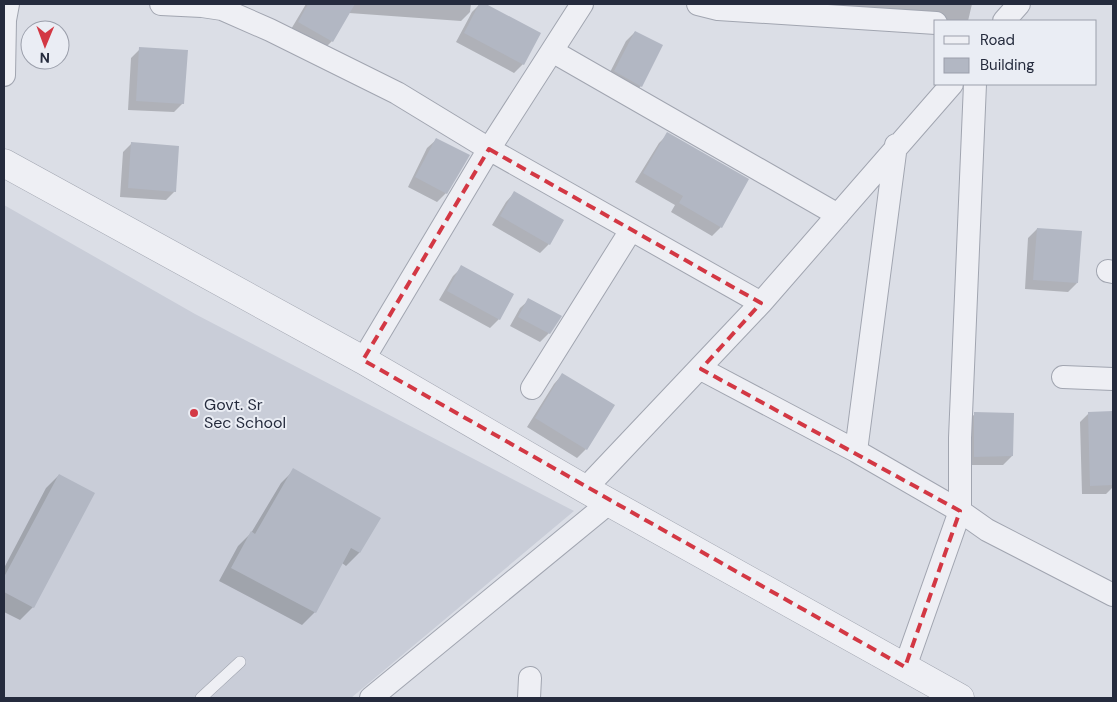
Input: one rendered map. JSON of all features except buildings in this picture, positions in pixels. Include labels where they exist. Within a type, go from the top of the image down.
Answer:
[{"type":"street","points":[[4,74],[5,20],[8,4]]},
{"type":"street","points":[[161,4],[208,6],[241,16],[397,93],[489,149],[761,303]]},
{"type":"street","points":[[363,360],[489,149],[582,4]]},
{"type":"street","points":[[698,4],[718,9],[934,23]]},
{"type":"street","points":[[1005,20],[1019,4]]},
{"type":"street","points":[[552,51],[838,215]]},
{"type":"street","points":[[585,489],[701,369],[761,303],[896,145],[951,85]]},
{"type":"street","points":[[904,667],[960,511],[960,438],[975,85]]},
{"type":"street","points":[[856,451],[896,145]]},
{"type":"street","points":[[4,163],[363,360],[585,489],[960,698]]},
{"type":"street","points":[[532,388],[631,230]]},
{"type":"street","points":[[701,369],[856,451],[960,511],[987,530],[1113,595]]},
{"type":"street","points":[[1062,376],[1113,379]]},
{"type":"street","points":[[371,698],[610,502]]},
{"type":"lane","points":[[201,698],[240,662]]},
{"type":"highlighted area","points":[[489,149],[761,303],[701,369],[960,511],[905,667],[363,360]]},
{"type":"shaded area","name":"Govt. Sr Sec School","points":[[4,205],[195,314],[574,511],[351,698],[4,698]]},
{"type":"place","name":"Govt. Sr Sec School","points":[[194,413]]}]
